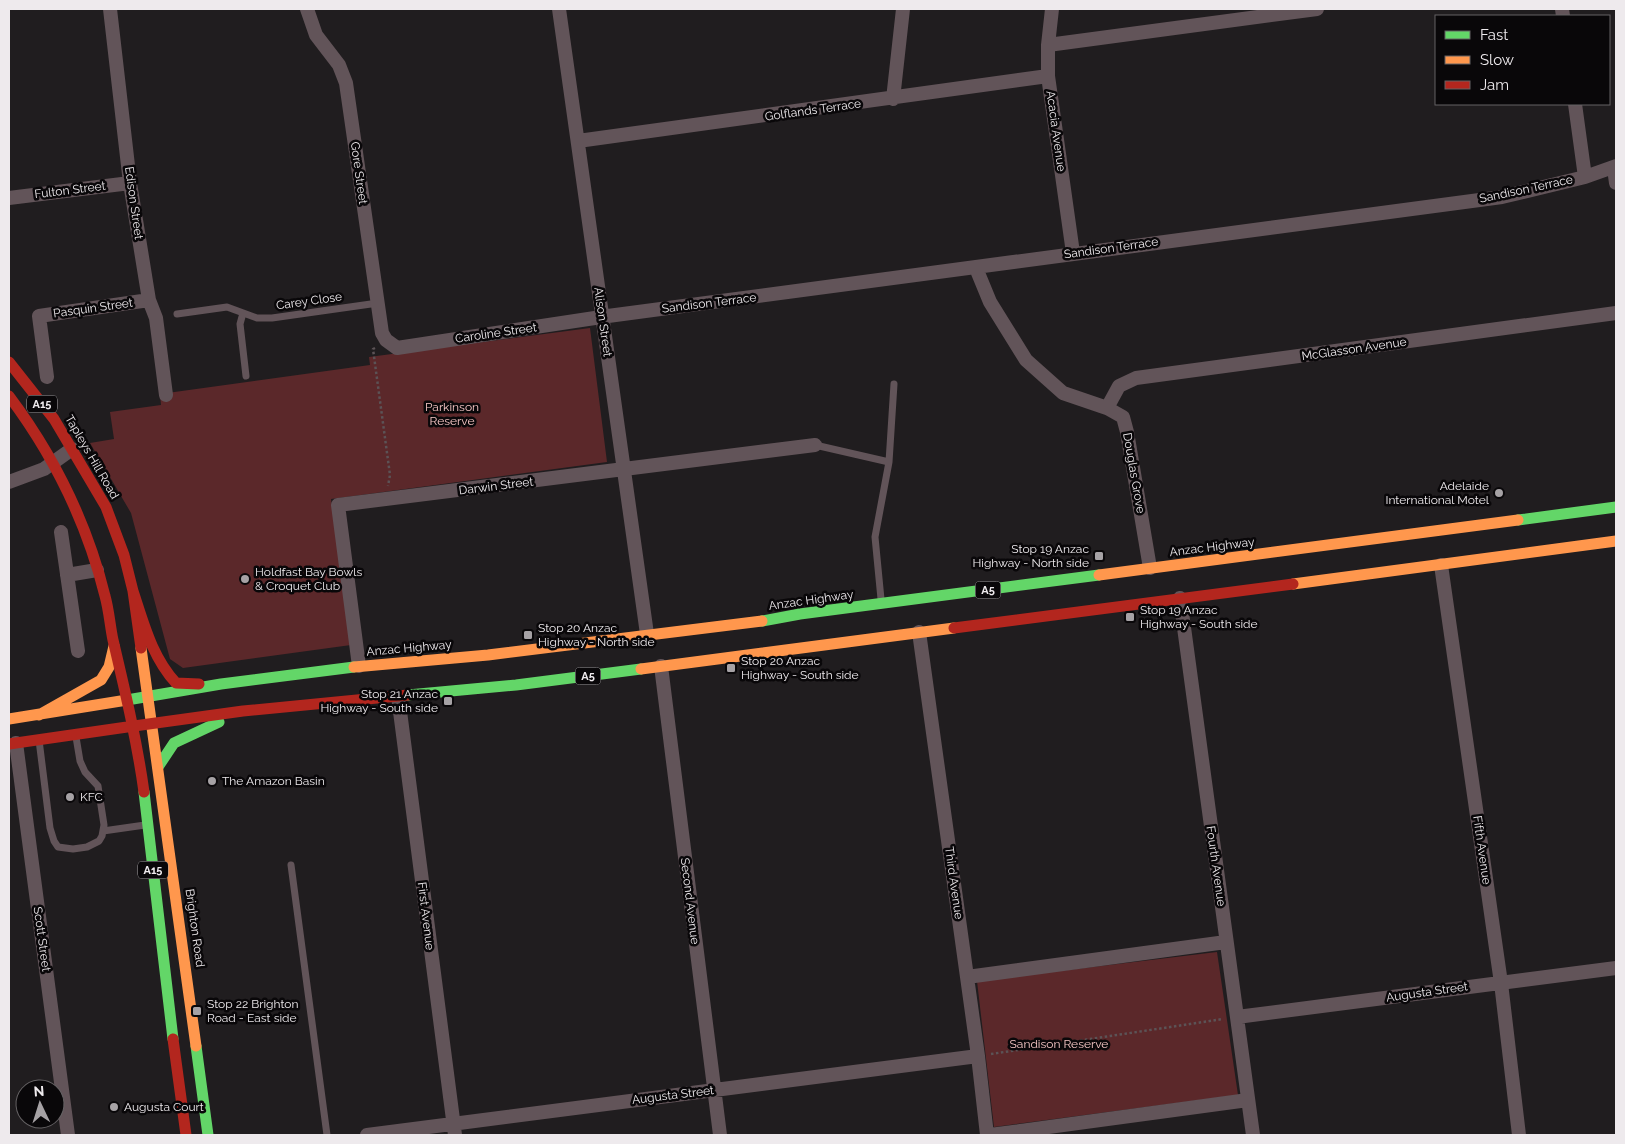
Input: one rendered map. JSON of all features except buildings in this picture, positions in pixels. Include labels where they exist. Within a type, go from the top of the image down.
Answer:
[{"type":"main road","name":"Tapleys Hill Road","points":[[9,362],[54,419],[106,507],[124,555],[133,591],[148,697]]},
{"type":"main road","name":"A15","points":[[9,396],[36,433],[53,462],[85,533],[105,595],[114,645],[134,726],[140,762],[186,1135]]},
{"type":"main road","name":"Anzac Highway","points":[[9,719],[221,684],[359,666],[488,655],[534,660],[646,634],[759,621],[800,614],[1616,507]]},
{"type":"main road","name":"A5","points":[[134,726],[243,711],[516,685],[661,666],[779,646],[806,647],[1180,598],[1295,579],[1320,580],[1616,540]]},
{"type":"main road","points":[[1313,546],[1310,551],[1311,566],[1320,580]]},
{"type":"main road","points":[[1268,554],[1291,562]]},
{"type":"main road","points":[[133,591],[155,654],[166,674],[176,684],[221,684]]},
{"type":"main road","points":[[800,614],[796,620],[797,632],[800,641],[806,647]]},
{"type":"main road","points":[[759,621],[776,629]]},
{"type":"main road","points":[[39,715],[101,680],[109,667],[114,645]]},
{"type":"main road","points":[[488,655],[503,658],[514,666],[518,677],[516,685]]},
{"type":"main road","points":[[534,660],[538,675],[547,681]]},
{"type":"main road","name":"A15","points":[[148,697],[152,724]]},
{"type":"main road","points":[[158,767],[174,743],[243,711]]},
{"type":"main road","name":"Brighton Road","points":[[152,724],[208,1135]]},
{"type":"main road","points":[[12,743],[134,726]]},
{"type":"street","name":"Edison Street","points":[[110,9],[130,182],[148,300],[156,318],[166,395]]},
{"type":"street","name":"Gore Street","points":[[307,9],[316,35],[339,66],[346,83],[382,333],[388,342]]},
{"type":"street","name":"Alison Street","points":[[559,9],[646,634]]},
{"type":"street","points":[[892,99],[903,9]]},
{"type":"street","name":"Acacia Avenue","points":[[1052,9],[1048,45],[1048,76],[1073,253]]},
{"type":"street","points":[[1048,45],[1309,9]]},
{"type":"street","name":"Golflands Terrace","points":[[578,142],[1048,76]]},
{"type":"street","points":[[1575,105],[1585,176]]},
{"type":"street","points":[[1615,167],[1616,183]]},
{"type":"street","name":"Sandison Terrace","points":[[602,317],[1502,197],[1615,167]]},
{"type":"street","name":"Fulton Street","points":[[9,198],[130,182]]},
{"type":"street","name":"Douglas Grove","points":[[976,268],[990,302],[1026,360],[1063,393],[1107,408],[1123,417],[1150,568]]},
{"type":"street","name":"Pasquin Street","points":[[47,377],[39,316],[148,300]]},
{"type":"street","name":"McGlasson Avenue","points":[[1107,408],[1119,386],[1136,378],[1616,313]]},
{"type":"street","name":"Caroline Street","points":[[388,342],[397,348],[602,317]]},
{"type":"street","name":"Darwin Street","points":[[359,666],[338,505],[815,445]]},
{"type":"street","points":[[9,482],[44,468],[72,449]]},
{"type":"street","points":[[61,532],[78,651]]},
{"type":"street","name":"Fifth Avenue","points":[[1441,565],[1501,982],[1519,1135]]},
{"type":"street","points":[[67,576],[97,570]]},
{"type":"street","name":"Fourth Avenue","points":[[1180,598],[1253,1135]]},
{"type":"street","name":"Third Avenue","points":[[919,632],[989,1135]]},
{"type":"street","name":"Second Avenue","points":[[661,666],[720,1135]]},
{"type":"street","name":"First Avenue","points":[[398,696],[454,1130]]},
{"type":"street","name":"Scott Street","points":[[12,743],[68,1135]]},
{"type":"street","points":[[967,977],[1226,942]]},
{"type":"street","name":"Augusta Street","points":[[1237,1017],[1616,968]]},
{"type":"street","name":"Augusta Street","points":[[368,1135],[454,1130],[714,1090],[978,1056]]},
{"type":"street","points":[[989,1135],[1248,1100]]},
{"type":"lane","name":"Carey Close","points":[[177,314],[227,307],[257,318],[272,318],[378,303]]},
{"type":"lane","points":[[243,313],[240,324],[246,376]]},
{"type":"lane","points":[[882,604],[874,536],[889,462],[894,384]]},
{"type":"lane","points":[[815,445],[889,462]]},
{"type":"lane","points":[[39,740],[50,828],[54,841],[58,847],[64,849],[87,847],[98,841],[102,836],[104,826],[98,786],[85,772],[80,761],[76,734]]},
{"type":"lane","points":[[103,831],[148,825]]},
{"type":"lane","points":[[291,865],[327,1135]]},
{"type":"path","points":[[386,500],[390,475],[374,349],[388,342]]},
{"type":"path","points":[[978,1056],[1237,1017]]},
{"type":"green space","name":"Holdfast Bay Bowls & Croquet Club","points":[[590,328],[607,462],[331,499],[351,645],[183,668],[170,659],[131,513],[90,443],[114,439],[110,412],[161,405],[160,394],[370,365],[369,357]]},
{"type":"green space","name":"Sandison Reserve","points":[[1217,952],[1238,1095],[994,1127],[977,981]]},
{"type":"traffic: fast","points":[[1518,520],[1616,507]]},
{"type":"traffic: fast","points":[[762,621],[800,614],[1099,575]]},
{"type":"traffic: fast","points":[[127,700],[221,684],[354,667]]},
{"type":"traffic: fast","points":[[408,695],[516,685],[641,669]]},
{"type":"traffic: fast","points":[[158,767],[174,743],[219,722]]},
{"type":"traffic: fast","points":[[144,792],[173,1039]]},
{"type":"traffic: fast","points":[[196,1046],[208,1135]]},
{"type":"traffic: slow","points":[[1099,575],[1518,520]]},
{"type":"traffic: slow","points":[[1293,584],[1616,541]]},
{"type":"traffic: slow","points":[[354,667],[488,655],[762,621]]},
{"type":"traffic: slow","points":[[641,669],[954,628]]},
{"type":"traffic: slow","points":[[39,715],[101,680],[109,667],[114,646]]},
{"type":"traffic: slow","points":[[141,648],[196,1046]]},
{"type":"traffic: slow","points":[[9,719],[127,700]]},
{"type":"traffic: jam","points":[[9,362],[54,419],[106,507],[124,555],[133,591],[141,648]]},
{"type":"traffic: jam","points":[[9,396],[54,466],[79,516],[89,542],[106,601],[144,792]]},
{"type":"traffic: jam","points":[[954,628],[1293,584]]},
{"type":"traffic: jam","points":[[133,591],[150,640],[168,673],[176,683],[199,684]]},
{"type":"traffic: jam","points":[[134,726],[243,711],[408,695]]},
{"type":"traffic: jam","points":[[9,744],[134,726]]},
{"type":"traffic: jam","points":[[173,1039],[186,1135]]},
{"type":"place","name":"Adelaide International Motel","points":[[1499,493]]},
{"type":"place","name":"Stop 19 Anzac Highway - North side","points":[[1099,556]]},
{"type":"place","name":"Holdfast Bay Bowls & Croquet Club","points":[[245,579]]},
{"type":"place","name":"Stop 19 Anzac Highway - South side","points":[[1130,617]]},
{"type":"place","name":"Stop 20 Anzac Highway - North side","points":[[528,635]]},
{"type":"place","name":"Stop 20 Anzac Highway - South side","points":[[731,668]]},
{"type":"place","name":"Stop 21 Anzac Highway - South side","points":[[448,701]]},
{"type":"place","name":"The Amazon Basin","points":[[212,781]]},
{"type":"place","name":"KFC","points":[[70,797]]},
{"type":"place","name":"Stop 22 Brighton Road - East side","points":[[197,1011]]},
{"type":"place","name":"Augusta Court","points":[[114,1107]]},
{"type":"park label","name":"Parkinson Reserve","points":[[452,414]]}]
